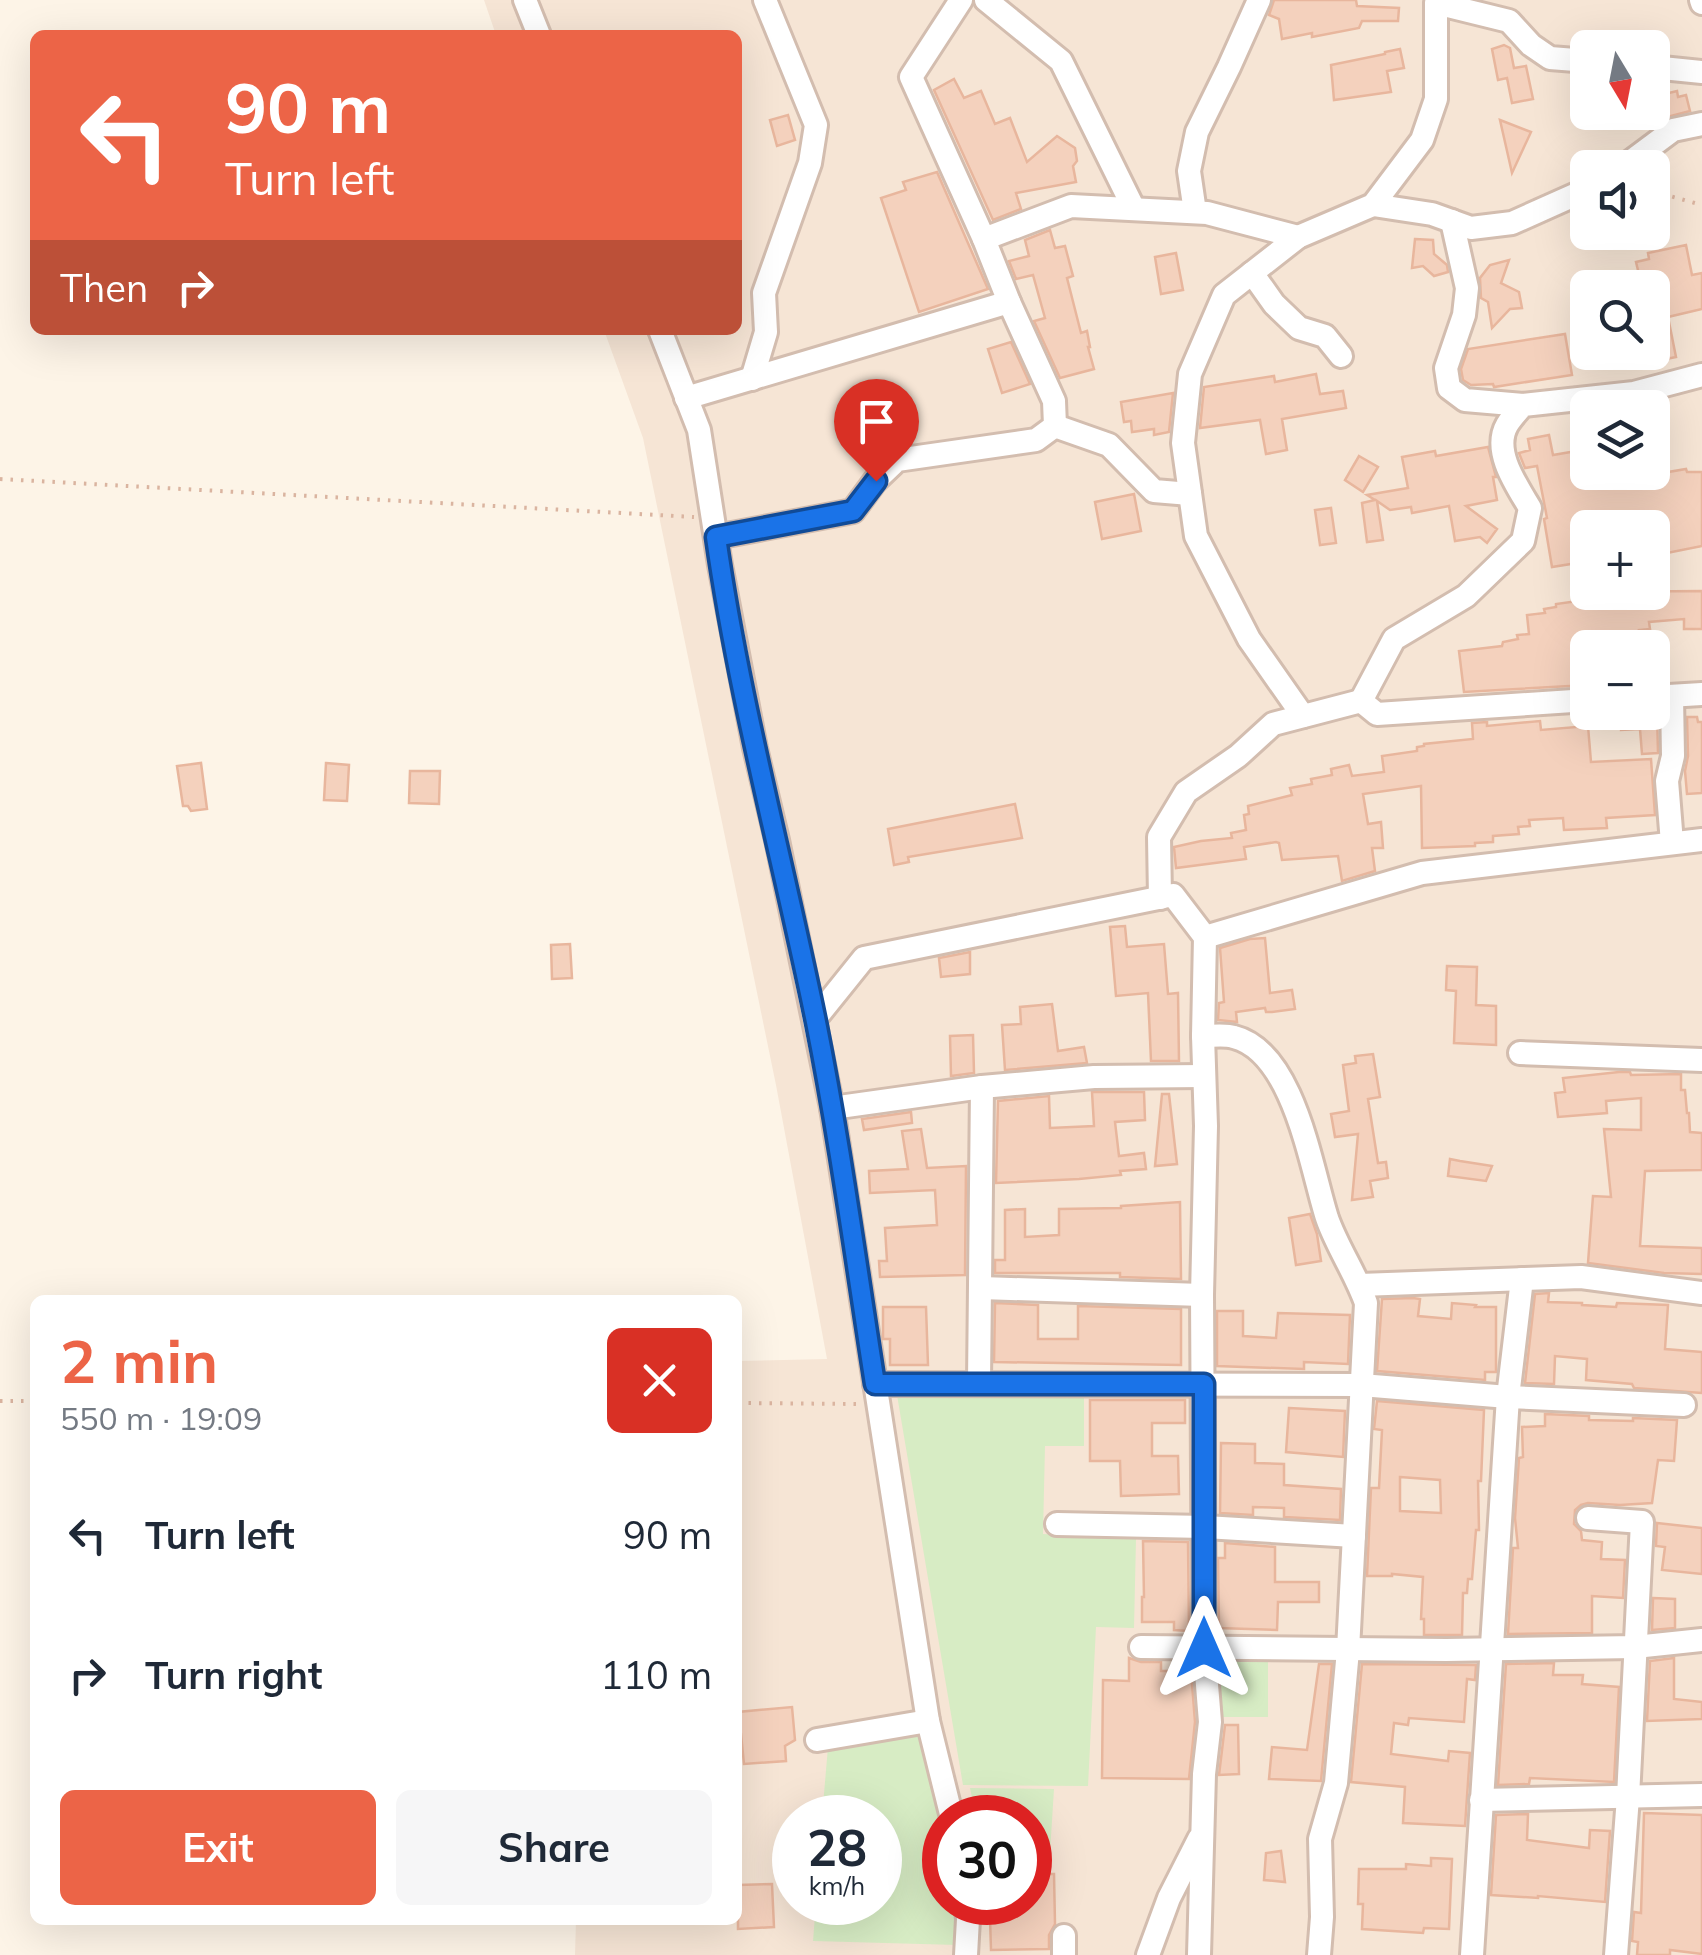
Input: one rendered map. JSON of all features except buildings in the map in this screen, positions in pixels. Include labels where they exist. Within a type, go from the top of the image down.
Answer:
[{"type":"street","points":[[525,0],[538,30]]},
{"type":"street","points":[[752,378],[766,332],[764,293],[810,163],[816,125],[765,0]]},
{"type":"street","points":[[961,0],[912,77],[1054,401],[1055,426]]},
{"type":"street","points":[[986,0],[1060,61],[1134,209]]},
{"type":"street","points":[[1194,212],[1189,171],[1196,132],[1259,0]]},
{"type":"street","points":[[1303,716],[1249,639],[1196,536],[1183,443],[1190,374],[1224,295],[1298,237],[1373,204],[1422,140],[1436,99],[1434,1],[1509,21],[1530,45],[1550,58],[1570,60]]},
{"type":"street","points":[[1670,69],[1702,72]]},
{"type":"street","points":[[1647,150],[1674,130],[1702,124]]},
{"type":"street","points":[[1373,204],[1432,214],[1472,228],[1512,223],[1570,198]]},
{"type":"street","points":[[984,239],[1072,206],[1208,213],[1298,237]]},
{"type":"street","points":[[1452,221],[1467,288],[1464,315],[1446,368],[1449,388],[1465,400],[1522,406],[1634,393],[1702,375]]},
{"type":"street","points":[[1252,272],[1274,304],[1299,328],[1325,336],[1341,356]]},
{"type":"street","points":[[686,398],[1009,302]]},
{"type":"street","points":[[662,335],[699,430],[755,748],[815,1019],[928,1721],[946,1795]]},
{"type":"street","points":[[1160,898],[1159,837],[1186,792],[1238,756],[1273,724],[1361,701],[1394,639],[1466,596],[1524,541],[1530,508],[1512,479],[1502,448],[1505,427],[1522,406]]},
{"type":"street","points":[[1055,426],[1109,444],[1154,491],[1190,494]]},
{"type":"street","points":[[715,528],[853,511],[897,460],[1036,440],[1055,426]]},
{"type":"street","points":[[1670,696],[1702,694]]},
{"type":"street","points":[[1361,701],[1376,714],[1570,701]]},
{"type":"street","points":[[1668,730],[1672,756],[1667,781],[1672,844]]},
{"type":"street","points":[[1205,937],[1422,873],[1702,840]]},
{"type":"street","points":[[815,1019],[864,958],[1173,895],[1205,937],[1204,1648],[1210,1722],[1202,1833],[1200,1955]]},
{"type":"street","points":[[1203,1036],[1235,1037],[1264,1053],[1286,1090],[1309,1146],[1328,1221],[1366,1304],[1348,1650],[1336,1783],[1320,1839],[1319,1955]]},
{"type":"street","points":[[1520,1053],[1702,1060]]},
{"type":"street","points":[[832,1108],[1094,1077],[1204,1076]]},
{"type":"street","points":[[979,1383],[982,1088]]},
{"type":"street","points":[[1360,1284],[1582,1276],[1702,1294]]},
{"type":"street","points":[[1472,1955],[1508,1397],[1522,1279]]},
{"type":"street","points":[[980,1288],[1202,1294]]},
{"type":"street","points":[[876,1394],[979,1383],[1361,1385],[1684,1405]]},
{"type":"street","points":[[1588,1518],[1642,1522],[1616,1955]]},
{"type":"street","points":[[1058,1524],[1354,1536]]},
{"type":"street","points":[[1141,1647],[1491,1650],[1635,1648],[1702,1640]]},
{"type":"street","points":[[817,1740],[928,1721]]},
{"type":"street","points":[[1480,1800],[1702,1795]]},
{"type":"street","points":[[1148,1955],[1168,1898],[1202,1833]]},
{"type":"street","points":[[966,1955],[968,1925]]},
{"type":"path","points":[[1670,195],[1702,205]]},
{"type":"path","points":[[0,479],[715,528]]},
{"type":"path","points":[[742,1403],[876,1394]]},
{"type":"path","points":[[0,1401],[30,1401]]},
{"type":"shaded area","points":[[484,0],[1702,0],[1702,1955],[575,1955],[576,1925],[742,1925],[742,1361],[827,1359],[776,1085],[643,438],[606,335],[742,335],[742,30],[494,30]]},
{"type":"green space","points":[[897,1395],[1084,1398],[1084,1446],[1045,1446],[1043,1534],[1136,1539],[1134,1628],[1096,1627],[1088,1786],[963,1785]]},
{"type":"green space","points":[[1214,1654],[1268,1654],[1268,1717],[1214,1717]]},
{"type":"green space","points":[[925,1731],[940,1795],[922,1795],[922,1925],[957,1925],[957,1945],[813,1941],[814,1925],[902,1925],[902,1795],[824,1795],[828,1747]]},
{"type":"green space","points":[[970,1788],[1054,1789],[1052,1821],[1052,1795],[971,1795]]},
{"type":"route","points":[[876,481],[853,511],[716,537],[755,748],[832,1108],[875,1384],[1204,1384],[1204,1648]]}]
